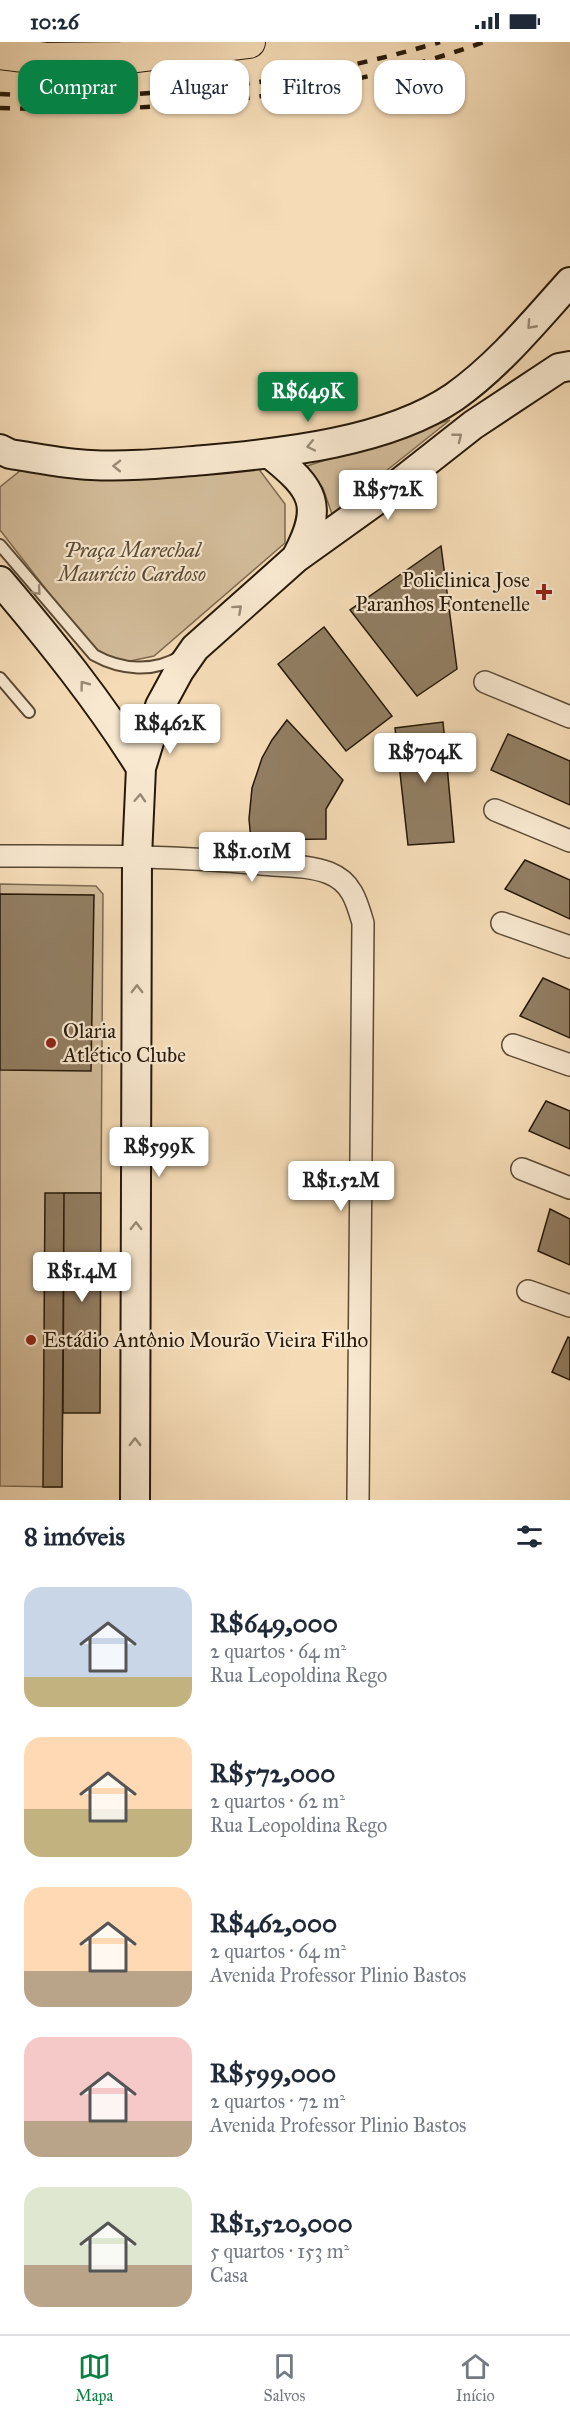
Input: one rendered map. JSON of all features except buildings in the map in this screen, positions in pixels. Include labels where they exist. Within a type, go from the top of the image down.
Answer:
[{"type":"main road","points":[[0,53],[47,59],[122,58],[249,42]]},
{"type":"street","points":[[5,455],[89,465],[138,466],[270,454],[384,430],[418,417],[454,396],[504,355],[570,282]]},
{"type":"street","points":[[135,1500],[137,857],[141,768],[160,706],[178,671],[195,648],[296,558],[384,495],[473,425],[559,368],[570,366]]},
{"type":"street","points":[[270,454],[298,478],[312,504],[309,533],[296,558]]},
{"type":"street","points":[[0,581],[78,678],[119,733],[141,768]]},
{"type":"street","points":[[485,681],[570,717]]},
{"type":"street","points":[[495,810],[570,841]]},
{"type":"street","points":[[0,856],[137,857],[236,861],[304,868],[329,873],[347,885],[356,897],[363,923],[358,1500]]},
{"type":"street","points":[[502,923],[570,947]]},
{"type":"street","points":[[513,1045],[570,1065]]},
{"type":"street","points":[[522,1169],[570,1188]]},
{"type":"street","points":[[528,1291],[570,1306]]},
{"type":"lane","points":[[0,545],[85,646],[94,655],[107,662],[128,669],[146,668],[175,660],[195,648]]},
{"type":"lane","points":[[0,678],[29,712]]},
{"type":"green space","points":[[450,420],[332,514],[323,488],[307,466]]},
{"type":"green space","name":"Praça Marechal Maurício Cardoso","points":[[26,466],[258,468],[285,504],[285,543],[154,656],[121,663],[90,646],[0,530],[0,487]]},
{"type":"green space","name":"Olaria Atlético Clube","points":[[0,884],[96,886],[103,894],[101,1193],[64,1193],[62,1487],[0,1486]]},
{"type":"railway","points":[[0,94],[112,95],[222,87],[332,69],[440,42]]},
{"type":"railway","points":[[0,108],[123,108],[185,105],[245,98],[366,77],[484,42]]},
{"type":"place","name":"Policlinica Jose Paranhos Fontenelle","points":[[544,592]]},
{"type":"place","name":"Olaria Atlético Clube","points":[[51,1043]]},
{"type":"place","name":"Estádio Antônio Mourão Vieira Filho","points":[[31,1340]]}]
